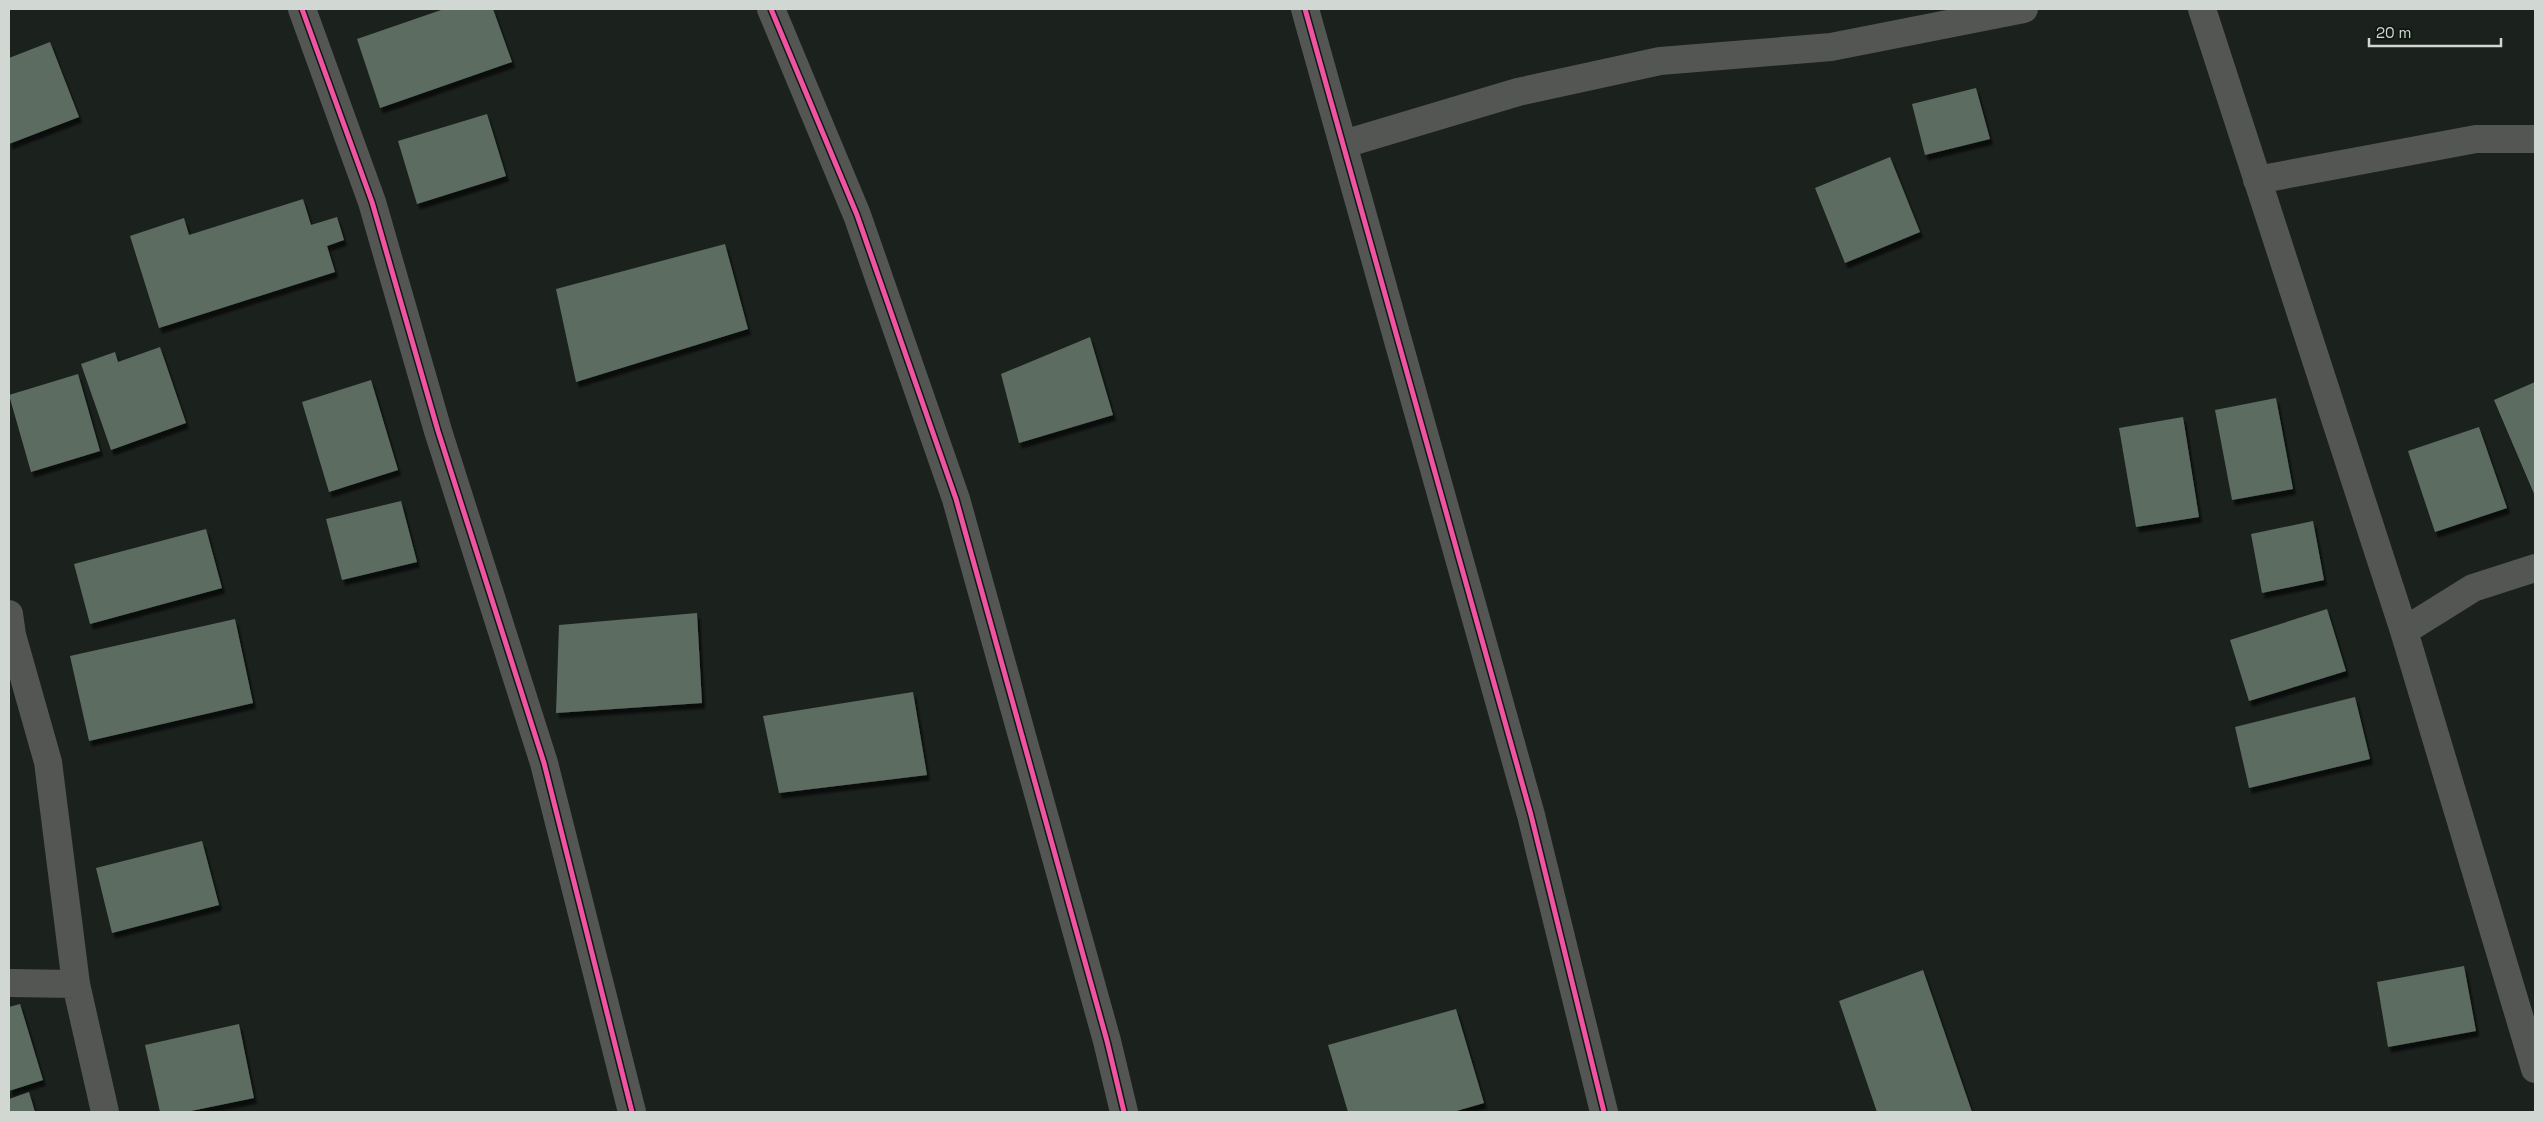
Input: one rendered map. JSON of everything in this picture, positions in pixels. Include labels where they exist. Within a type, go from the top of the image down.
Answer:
[{"type":"street","points":[[302,9],[372,202],[438,431],[544,763],[632,1112]]},
{"type":"street","points":[[771,9],[857,215],[956,498],[1107,1041],[1124,1112]]},
{"type":"street","points":[[1305,9],[1531,815],[1604,1112]]},
{"type":"street","points":[[1344,144],[1518,92],[1660,61],[1831,47],[2024,9]]},
{"type":"street","points":[[2202,9],[2404,631],[2535,1070]]},
{"type":"street","points":[[2258,180],[2476,139],[2535,139]]},
{"type":"street","points":[[2404,631],[2473,588],[2535,568]]},
{"type":"street","points":[[9,614],[12,635],[48,762],[76,984],[105,1112]]},
{"type":"street","points":[[9,983],[76,984]]},
{"type":"building","points":[[444,9],[493,9],[512,62],[380,108],[357,39]]},
{"type":"building","points":[[50,42],[79,117],[9,144],[9,58]]},
{"type":"building","points":[[1976,88],[1990,139],[1925,155],[1912,104]]},
{"type":"building","points":[[487,114],[506,176],[417,204],[398,141]]},
{"type":"building","points":[[1890,157],[1920,232],[1845,263],[1815,188]]},
{"type":"building","points":[[303,199],[311,225],[337,217],[344,240],[327,246],[335,272],[159,328],[130,236],[184,218],[189,235]]},
{"type":"building","points":[[725,244],[748,329],[576,382],[556,289]]},
{"type":"building","points":[[1090,337],[1113,415],[1019,443],[1001,374]]},
{"type":"building","points":[[160,347],[186,423],[111,450],[81,364],[115,352],[118,362]]},
{"type":"building","points":[[78,374],[100,451],[31,472],[9,395]]},
{"type":"building","points":[[371,380],[398,470],[329,492],[302,402]]},
{"type":"building","points":[[2535,382],[2535,496],[2494,400]]},
{"type":"building","points":[[2276,398],[2293,489],[2232,500],[2215,410]]},
{"type":"building","points":[[2183,417],[2199,517],[2136,527],[2119,428]]},
{"type":"building","points":[[2479,427],[2507,508],[2435,532],[2408,451]]},
{"type":"building","points":[[401,501],[417,562],[342,580],[326,519]]},
{"type":"building","points":[[2313,521],[2324,580],[2262,593],[2251,534]]},
{"type":"building","points":[[206,529],[222,588],[90,624],[74,564]]},
{"type":"building","points":[[2327,609],[2346,671],[2249,701],[2230,640]]},
{"type":"building","points":[[697,613],[702,703],[556,713],[559,625]]},
{"type":"building","points":[[235,619],[253,703],[89,741],[70,656]]},
{"type":"building","points":[[913,692],[927,775],[779,793],[763,716]]},
{"type":"building","points":[[2355,697],[2370,759],[2249,788],[2235,727]]},
{"type":"building","points":[[202,841],[219,905],[112,933],[96,868]]},
{"type":"building","points":[[2464,966],[2476,1031],[2388,1047],[2377,982]]},
{"type":"building","points":[[1923,970],[1972,1112],[1877,1112],[1839,1001]]},
{"type":"building","points":[[20,1004],[43,1080],[9,1091],[9,1007]]},
{"type":"building","points":[[1456,1009],[1484,1103],[1453,1112],[1348,1112],[1328,1045]]},
{"type":"building","points":[[239,1024],[254,1098],[186,1112],[160,1112],[145,1045]]},
{"type":"building","points":[[29,1092],[35,1112],[9,1112],[9,1099]]},
{"type":"cycle path","points":[[302,9],[372,202],[438,431],[544,763],[632,1112]]},
{"type":"cycle path","points":[[771,9],[857,215],[956,499],[1107,1041],[1124,1112]]},
{"type":"cycle path","points":[[1305,9],[1531,815],[1604,1112]]}]
